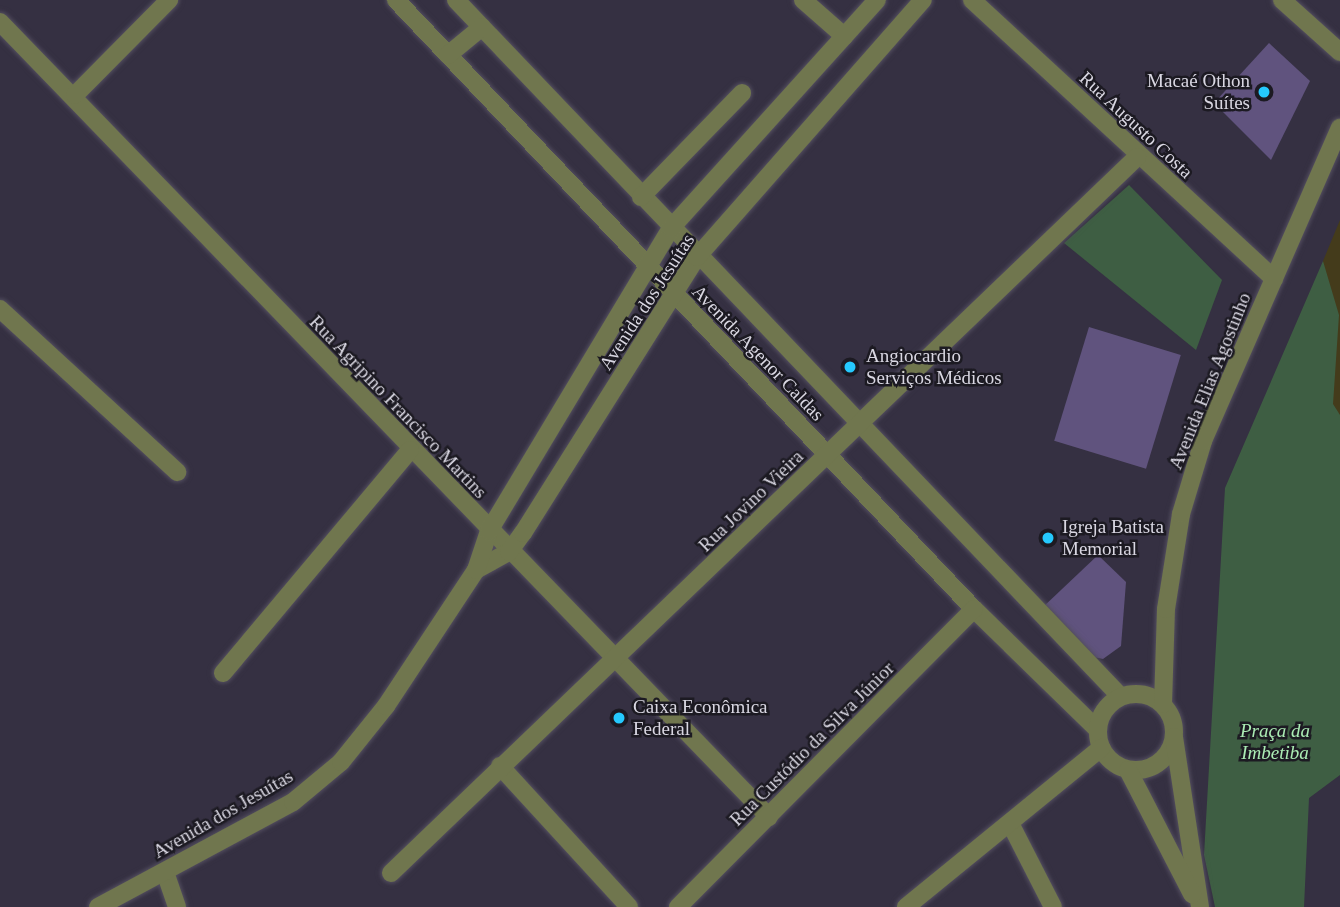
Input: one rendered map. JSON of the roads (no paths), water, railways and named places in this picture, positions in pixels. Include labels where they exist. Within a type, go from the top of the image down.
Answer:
[{"type":"street","points":[[75,95],[169,0]]},
{"type":"street","name":"Avenida Agenor Caldas","points":[[396,0],[647,268],[974,609],[1097,729]]},
{"type":"street","name":"Avenida Agenor Caldas","points":[[456,0],[697,257],[1120,696]]},
{"type":"street","points":[[803,0],[844,36]]},
{"type":"street","name":"Avenida dos Jesuítas","points":[[98,907],[293,803],[341,761],[386,706],[476,570],[489,531],[671,228],[877,0]]},
{"type":"street","name":"Avenida dos Jesuítas","points":[[476,570],[509,552],[675,297],[697,257],[923,0]]},
{"type":"street","name":"Rua Augusto Costa","points":[[972,0],[1137,157],[1274,279]]},
{"type":"street","points":[[1282,0],[1340,52]]},
{"type":"street","name":"Rua Agripino Francisco Martins","points":[[0,22],[75,95],[410,450],[616,662],[659,700],[769,817]]},
{"type":"street","points":[[448,55],[482,27]]},
{"type":"street","points":[[641,197],[742,93]]},
{"type":"street","name":"Avenida Elias Agostinho","points":[[1163,704],[1166,609],[1181,514],[1203,441],[1340,128]]},
{"type":"street","name":"Rua Jovino Vieira","points":[[391,873],[500,766],[616,662],[1137,157]]},
{"type":"street","points":[[0,309],[177,472]]},
{"type":"street","points":[[223,673],[410,450]]},
{"type":"street","name":"Rua Custódio da Silva Júnior","points":[[678,907],[974,609]]},
{"type":"street","points":[[1174,737],[1166,756],[1158,762],[1149,768],[1128,770],[1112,763],[1101,748],[1097,729],[1104,710],[1120,696],[1143,694],[1163,704],[1173,719],[1199,907]]},
{"type":"street","points":[[906,907],[1011,825],[1101,748]]},
{"type":"street","points":[[500,766],[629,907]]},
{"type":"street","points":[[1128,770],[1199,907]]},
{"type":"street","points":[[1011,825],[1053,907]]},
{"type":"street","points":[[165,872],[177,907]]},
{"type":"place","name":"Macaé Othon Suítes","points":[[1264,92]]},
{"type":"place","name":"Angiocardio Serviços Médicos","points":[[850,367]]},
{"type":"place","name":"Igreja Batista Memorial","points":[[1048,538]]},
{"type":"place","name":"Caixa Econômica Federal","points":[[619,718]]},
{"type":"park label","name":"Praça da Imbetiba","points":[[1275,742]]}]
